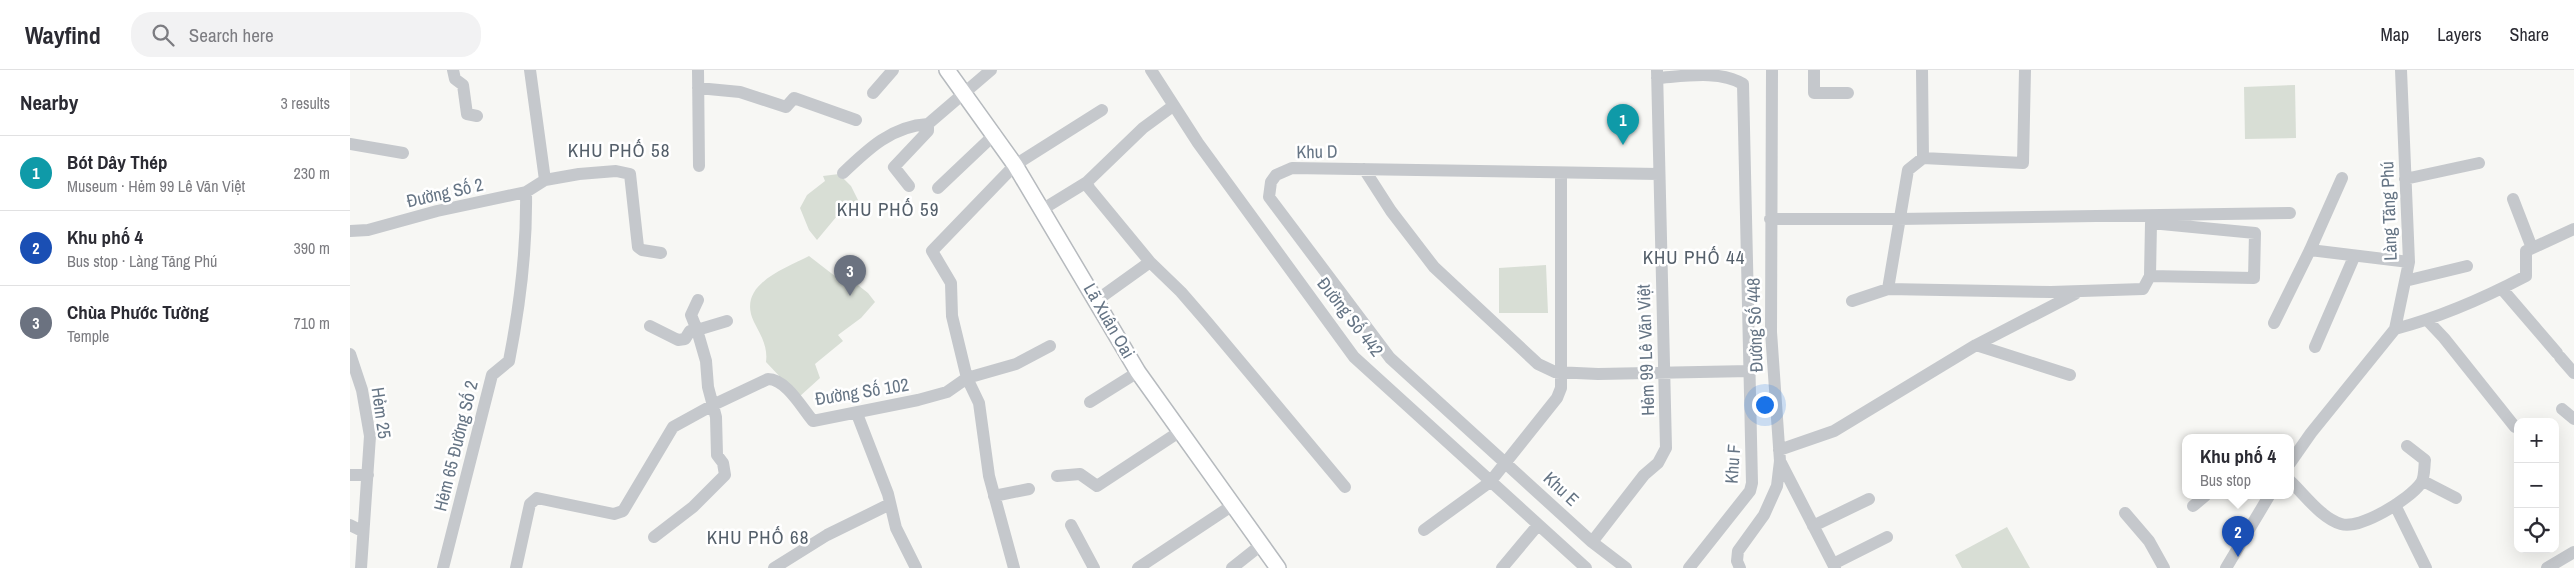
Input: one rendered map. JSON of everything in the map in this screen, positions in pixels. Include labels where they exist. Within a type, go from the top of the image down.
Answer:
[{"type":"main road","name":"Lã Xuân Oai","points":[[947,70],[1016,165],[1138,372],[1179,432],[1278,568]]},
{"type":"street","points":[[453,70],[455,79],[463,85],[467,114],[477,116]]},
{"type":"street","points":[[530,70],[544,180]]},
{"type":"street","points":[[698,70],[699,166]]},
{"type":"street","points":[[873,94],[893,70]]},
{"type":"street","points":[[843,173],[870,146],[882,139],[914,125],[928,124],[991,70]]},
{"type":"street","name":"Đường Số 442","points":[[1151,70],[1173,106],[1354,357],[1586,568]]},
{"type":"street","name":"Đường Số 448","points":[[1740,568],[1738,551],[1764,515],[1777,486],[1780,455],[1771,332],[1772,70]]},
{"type":"street","points":[[1814,70],[1810,93],[1848,93]]},
{"type":"street","points":[[1922,70],[1923,158]]},
{"type":"street","points":[[1888,289],[1898,219],[1908,170],[1923,158],[2023,162],[2025,70]]},
{"type":"street","name":"Làng Tăng Phú","points":[[2294,457],[2311,433],[2395,329],[2410,262],[2405,179],[2402,70]]},
{"type":"street","name":"Khu F","points":[[1657,74],[1718,73],[1735,77],[1743,84],[1752,467],[1750,491],[1689,568]]},
{"type":"street","name":"Hẻm 99 Lê Văn Việt","points":[[1592,542],[1644,475],[1658,463],[1666,448],[1657,74]]},
{"type":"street","points":[[698,88],[740,92],[786,107],[794,98],[856,120]]},
{"type":"street","points":[[1043,209],[1087,182],[1090,176],[1143,128],[1173,106]]},
{"type":"street","points":[[1014,568],[994,496],[979,403],[967,378],[952,316],[951,283],[932,251],[1016,165],[1102,110]]},
{"type":"street","points":[[908,186],[894,167],[928,131],[928,124]]},
{"type":"street","points":[[938,188],[995,134]]},
{"type":"street","points":[[350,144],[403,153]]},
{"type":"street","points":[[2405,179],[2479,163]]},
{"type":"street","name":"Khu D","points":[[1364,169],[1292,168],[1276,175],[1270,182],[1269,197],[1390,358],[1506,462]]},
{"type":"street","points":[[1364,169],[1659,174]]},
{"type":"street","points":[[1364,169],[1391,211],[1446,281],[1538,364],[1560,372],[1663,374],[1750,371]]},
{"type":"street","name":"Đường Số 2","points":[[350,230],[368,230],[437,211],[526,192],[544,180],[579,174],[616,171],[630,174],[638,247],[642,250],[661,253]]},
{"type":"street","points":[[1424,530],[1490,482],[1557,398],[1561,388],[1561,173]]},
{"type":"street","points":[[2274,322],[2310,250],[2342,178]]},
{"type":"street","points":[[1087,182],[1089,188],[1150,262],[1181,292],[1345,487]]},
{"type":"street","name":"Hẻm 65 Đường Số 2","points":[[443,568],[492,375],[509,361],[521,297],[527,235],[526,192]]},
{"type":"street","points":[[2513,199],[2532,248]]},
{"type":"street","points":[[1770,218],[1898,219],[2290,213]]},
{"type":"street","points":[[1852,301],[1888,289],[2080,291],[2142,289],[2150,276],[2151,223],[2255,233],[2254,278],[2150,276]]},
{"type":"street","points":[[2395,329],[2427,320],[2502,289],[2526,276],[2526,251],[2574,229]]},
{"type":"street","points":[[2310,250],[2354,257],[2410,262]]},
{"type":"street","points":[[2315,346],[2354,257]]},
{"type":"street","points":[[1097,300],[1150,262]]},
{"type":"street","points":[[2405,281],[2467,266]]},
{"type":"street","points":[[2502,289],[2574,373]]},
{"type":"street","points":[[1887,537],[1834,566],[1780,455],[1834,431],[1976,344],[2080,291]]},
{"type":"street","points":[[654,537],[693,507],[725,475],[723,463],[717,455],[716,418],[708,387],[706,361],[691,315],[698,300]]},
{"type":"street","points":[[2427,320],[2444,338],[2514,426]]},
{"type":"street","points":[[650,326],[678,340],[684,338],[690,331],[727,321]]},
{"type":"street","points":[[1976,344],[2070,375]]},
{"type":"street","name":"Đường Số 102","points":[[516,568],[530,504],[537,498],[614,514],[623,511],[673,427],[713,405],[768,379],[774,379],[785,388],[813,421],[857,414],[946,392],[967,378],[1016,364],[1050,346]]},
{"type":"street","name":"Hẻm 25","points":[[350,354],[362,390],[370,436],[368,475],[358,539],[361,568]]},
{"type":"street","points":[[1090,402],[1138,372]]},
{"type":"street","points":[[2562,409],[2574,419]]},
{"type":"street","points":[[857,414],[890,504],[896,528],[916,568]]},
{"type":"street","points":[[1057,476],[1080,474],[1097,486],[1179,432]]},
{"type":"street","points":[[2294,485],[2327,516],[2341,524],[2356,524],[2405,500],[2422,481],[2425,460],[2407,446]]},
{"type":"street","name":"Khu E","points":[[1506,462],[1592,542]]},
{"type":"street","points":[[350,475],[368,475]]},
{"type":"street","points":[[2422,481],[2456,498]]},
{"type":"street","points":[[994,496],[1029,488]]},
{"type":"street","points":[[1813,526],[1869,499]]},
{"type":"street","points":[[2193,506],[2201,499]]},
{"type":"street","points":[[2226,568],[2267,499]]},
{"type":"street","points":[[774,568],[827,535],[890,504]]},
{"type":"street","points":[[2395,504],[2426,568]]},
{"type":"street","points":[[1138,568],[1233,505]]},
{"type":"street","points":[[2125,513],[2149,542],[2164,568]]},
{"type":"street","points":[[350,525],[358,539]]},
{"type":"street","points":[[1070,525],[1094,568]]},
{"type":"street","points":[[1502,568],[1538,525]]},
{"type":"street","points":[[1592,542],[1626,568]]},
{"type":"street","points":[[1232,568],[1261,545]]},
{"type":"street","points":[[2547,568],[2574,552]]},
{"type":"shaded area","points":[[2295,85],[2296,138],[2245,139],[2244,87]]},
{"type":"shaded area","points":[[839,174],[851,186],[862,208],[837,216],[817,240],[809,230],[800,208],[807,195],[825,181],[823,176]]},
{"type":"shaded area","points":[[809,256],[840,280],[845,275],[868,293],[875,302],[861,318],[838,335],[843,341],[815,364],[820,378],[799,397],[766,362],[765,346],[750,309],[751,298],[765,280]]},
{"type":"shaded area","points":[[1546,265],[1548,313],[1499,313],[1499,268]]},
{"type":"shaded area","points":[[2007,527],[2030,568],[1962,568],[1955,555]]},
{"type":"place","name":"Bót Dây Thép","points":[[1623,145]]},
{"type":"place","name":"Chùa Phước Tường","points":[[850,296]]},
{"type":"place","name":"Khu phố 4","points":[[2238,557]]},
{"type":"district","name":"KHU PHỐ 58","points":[[619,150]]},
{"type":"district","name":"KHU PHỐ 59","points":[[888,209]]},
{"type":"district","name":"KHU PHỐ 44","points":[[1694,257]]},
{"type":"district","name":"KHU PHỐ 68","points":[[758,537]]}]
